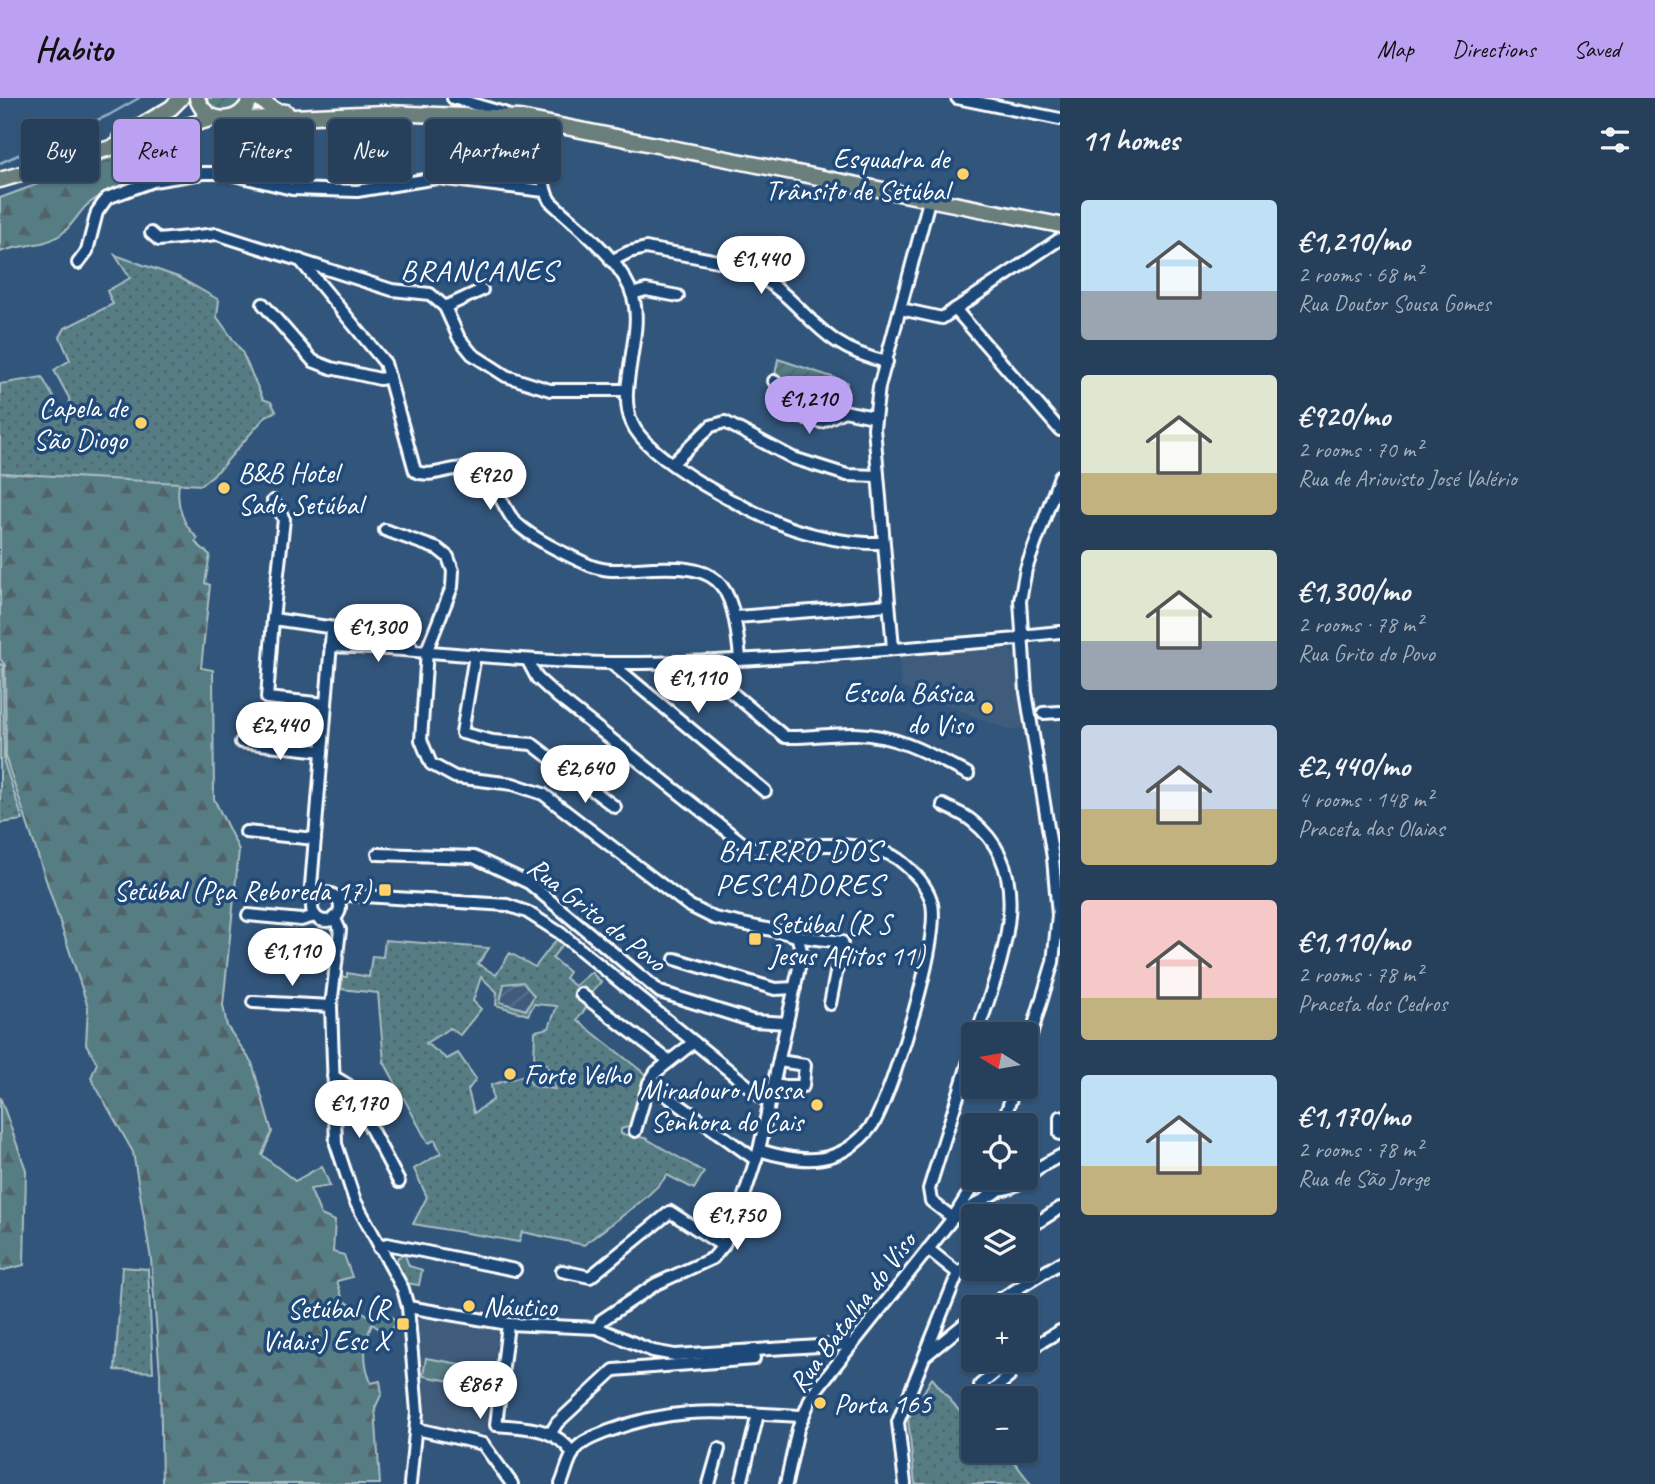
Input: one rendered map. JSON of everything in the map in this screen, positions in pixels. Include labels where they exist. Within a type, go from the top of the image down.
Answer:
[{"type":"main road","points":[[107,147],[171,108],[181,98]]},
{"type":"main road","points":[[197,98],[201,107],[219,119],[301,114],[422,113],[531,119]]},
{"type":"main road","points":[[219,119],[240,114],[251,98]]},
{"type":"main road","points":[[258,98],[276,111],[301,114]]},
{"type":"main road","points":[[0,180],[107,147],[214,120]]},
{"type":"main road","points":[[561,125],[1060,225]]},
{"type":"street","points":[[453,98],[520,117]]},
{"type":"street","points":[[957,98],[1060,119]]},
{"type":"street","points":[[78,263],[87,251],[100,205],[107,198],[153,181],[203,173],[226,173],[292,189],[357,191],[437,178],[544,191]]},
{"type":"street","points":[[543,182],[550,201],[620,271],[632,294],[636,325],[627,407],[637,433],[645,444],[673,464],[779,524],[828,538],[883,543]]},
{"type":"street","points":[[893,648],[874,417],[930,197]]},
{"type":"street","points":[[151,233],[159,240],[217,234],[392,290],[430,294],[445,307],[459,338],[472,354],[506,376],[550,390],[627,390]]},
{"type":"street","points":[[901,309],[942,318],[1060,239]]},
{"type":"street","points":[[611,261],[629,252],[646,248],[753,272],[772,285],[830,340],[860,356],[887,362]]},
{"type":"street","points":[[300,260],[381,356],[415,471],[426,473],[459,466],[483,473],[519,526],[595,568],[617,570],[675,566],[699,569],[722,588],[736,617],[740,659]]},
{"type":"street","points":[[445,307],[482,290]]},
{"type":"street","points":[[632,294],[646,290],[678,296]]},
{"type":"street","points":[[263,304],[313,361],[380,379],[389,377]]},
{"type":"street","points":[[955,309],[1060,430]]},
{"type":"street","points":[[774,381],[790,391],[789,408],[797,416],[821,422],[844,411],[874,417]]},
{"type":"street","points":[[673,464],[710,426],[725,422],[793,458],[847,475],[878,476]]},
{"type":"street","points":[[1035,1022],[1054,962],[1058,915],[1056,858],[1020,637],[1020,601],[1026,569],[1059,480]]},
{"type":"street","points":[[273,501],[284,519],[267,698],[326,704]]},
{"type":"street","points":[[385,530],[438,549],[448,557],[453,571],[452,587],[427,650],[421,740],[425,755],[437,770],[455,778],[524,787],[543,794],[696,910],[714,918],[790,934],[798,939],[803,950],[757,1155],[736,1221],[723,1246],[713,1258],[656,1284],[602,1320],[597,1328]]},
{"type":"street","points":[[736,617],[888,605]]},
{"type":"street","points":[[273,619],[320,627],[332,637],[362,647],[427,650],[528,661],[611,663],[740,659],[1060,632]]},
{"type":"street","points":[[332,637],[366,629],[427,650]]},
{"type":"street","points":[[362,647],[366,643],[366,629]]},
{"type":"street","points":[[317,897],[311,886],[332,637]]},
{"type":"street","points":[[475,655],[462,733],[494,741],[532,744],[615,807]]},
{"type":"street","points":[[528,661],[530,671],[551,691],[751,848],[843,846],[877,850],[896,858],[920,880],[932,900],[933,928],[929,955],[886,1096],[874,1122],[855,1143],[837,1154],[811,1160],[792,1161],[757,1155],[649,1083]]},
{"type":"street","points":[[706,661],[712,676],[782,736],[858,734],[898,740],[968,774]]},
{"type":"street","points":[[611,663],[765,791]]},
{"type":"street","points":[[1043,713],[1060,712]]},
{"type":"street","points":[[241,742],[322,751]]},
{"type":"street","points":[[943,805],[972,821],[990,842],[1003,865],[1011,899],[1009,933],[981,1022]]},
{"type":"street","points":[[246,832],[315,839]]},
{"type":"street","name":"Rua Grito do Povo","points":[[378,854],[474,857],[529,883],[660,992],[753,1021],[787,1023]]},
{"type":"street","points":[[315,916],[312,906],[317,897],[326,893],[336,898],[348,895],[507,905],[527,912],[560,933],[769,1103]]},
{"type":"street","points":[[248,915],[301,920],[315,916],[325,921],[334,917],[339,910],[336,898]]},
{"type":"street","points":[[334,917],[340,930],[331,1006],[336,1144],[355,1201],[402,1289],[408,1307],[417,1429],[410,1484]]},
{"type":"street","points":[[798,939],[811,936],[842,942],[830,1004]]},
{"type":"street","points":[[675,959],[775,989],[795,988]]},
{"type":"street","points":[[581,994],[668,1060]]},
{"type":"street","points":[[253,1002],[331,1006]]},
{"type":"street","points":[[635,1131],[649,1083],[668,1060],[694,1042]]},
{"type":"street","points":[[773,1086],[803,1086],[805,1065],[779,1061]]},
{"type":"street","points":[[333,1076],[348,1085],[399,1182]]},
{"type":"street","points":[[961,1086],[929,1189],[931,1201],[953,1218],[998,1191],[1012,1188],[1060,1156]]},
{"type":"street","points":[[1060,1116],[1060,1134]]},
{"type":"street","points":[[1038,1168],[1042,1166]]},
{"type":"street","name":"Rua Batalha do Viso","points":[[788,1484],[802,1416],[812,1395],[973,1190]]},
{"type":"street","points":[[1038,1222],[1060,1208]]},
{"type":"street","points":[[562,1271],[590,1277],[670,1212],[723,1246]]},
{"type":"street","points":[[379,1248],[387,1244],[515,1270]]},
{"type":"street","points":[[387,1262],[408,1249]]},
{"type":"street","points":[[928,1249],[958,1273]]},
{"type":"street","points":[[1007,1295],[1060,1263]]},
{"type":"street","points":[[905,1484],[898,1422],[961,1271]]},
{"type":"street","points":[[408,1307],[508,1324],[597,1328],[663,1354],[753,1352],[852,1344]]},
{"type":"street","points":[[508,1324],[496,1425],[551,1433],[562,1440],[573,1454]]},
{"type":"street","points":[[924,1356],[961,1327]]},
{"type":"street","points":[[1038,1344],[1060,1331]]},
{"type":"street","points":[[551,1433],[557,1423],[614,1370],[754,1359],[753,1352]]},
{"type":"street","points":[[561,1484],[573,1454],[581,1444],[604,1433],[668,1412],[802,1416]]},
{"type":"street","points":[[741,1484],[758,1414]]},
{"type":"street","points":[[417,1429],[483,1444],[512,1484]]},
{"type":"street","points":[[709,1484],[719,1449]]},
{"type":"shaded area","name":"Escola Básica do Viso","points":[[1008,648],[1016,657],[1026,728],[1009,730],[901,687],[899,654]]},
{"type":"shaded area","points":[[523,982],[535,996],[526,1011],[500,1002],[504,983]]},
{"type":"shaded area","points":[[425,1315],[496,1329],[498,1332],[484,1434],[423,1424],[414,1326],[417,1319]]},
{"type":"green space","points":[[205,98],[244,98],[235,108],[224,111],[214,108]]},
{"type":"green space","points":[[113,157],[113,182],[142,182],[106,193],[96,199],[86,206],[62,234],[51,240],[0,252],[0,198],[43,182],[99,182],[99,161]]},
{"type":"green space","points":[[115,255],[178,277],[219,300],[217,317],[242,352],[263,399],[271,402],[276,411],[266,416],[219,470],[201,485],[0,473],[0,384],[42,377],[54,398],[55,414],[71,413],[69,398],[54,370],[70,360],[60,337],[65,328],[113,304],[107,291],[130,278]]},
{"type":"green space","points":[[778,359],[847,382],[843,407],[825,422],[793,415],[791,397],[774,381]]},
{"type":"green space","points":[[0,473],[179,483],[179,499],[185,521],[198,538],[195,542],[210,555],[205,583],[210,585],[201,668],[213,670],[214,799],[239,850],[223,1005],[227,1026],[252,1063],[272,1132],[262,1155],[295,1181],[322,1166],[330,1186],[310,1189],[321,1215],[335,1221],[333,1252],[344,1255],[352,1277],[337,1281],[343,1300],[371,1317],[384,1310],[397,1322],[388,1335],[372,1324],[366,1346],[365,1361],[371,1383],[380,1381],[382,1393],[375,1408],[380,1484],[162,1484],[160,1374],[151,1259],[133,1152],[91,1078],[97,1063],[86,1044],[88,1007],[6,759],[5,665],[0,659]]},
{"type":"green space","points":[[0,664],[3,665],[4,762],[23,820],[0,823]]},
{"type":"green space","points":[[557,939],[563,944],[552,958],[569,972],[565,978],[575,986],[591,972],[601,982],[582,1003],[586,1008],[577,1020],[649,1077],[634,1125],[621,1129],[621,1134],[645,1138],[704,1172],[694,1189],[667,1175],[640,1202],[584,1245],[522,1232],[519,1242],[413,1224],[427,1197],[414,1169],[441,1153],[435,1140],[428,1143],[384,1062],[378,993],[341,989],[343,977],[347,977],[347,973],[369,977],[372,956],[383,957],[385,940],[489,948],[478,964],[496,975],[510,953],[535,967]],"holes":[[[481,977],[497,992],[496,1005],[528,1015],[534,1004],[557,1006],[549,1028],[535,1031],[534,1061],[547,1064],[555,1089],[533,1086],[525,1075],[491,1085],[493,1100],[474,1113],[468,1090],[476,1079],[458,1053],[447,1059],[426,1043],[450,1028],[460,1035],[481,1009],[473,1001]],[[523,982],[534,996],[526,1010],[500,1002],[504,984]]]},
{"type":"green space","points":[[0,1097],[26,1170],[24,1265],[0,1271]]},
{"type":"green space","points":[[405,1255],[409,1266],[422,1270],[419,1285],[406,1283],[396,1263],[398,1257]]},
{"type":"green space","points":[[122,1267],[148,1269],[153,1372],[115,1370]]},
{"type":"green space","points":[[426,1358],[460,1364],[456,1382],[423,1376]]},
{"type":"green space","points":[[932,1378],[961,1413],[961,1463],[1015,1463],[1031,1484],[915,1484],[908,1419]]},
{"type":"waterway","points":[[0,163],[109,115],[139,98]]},
{"type":"place","name":"Esquadra de Trânsito de Setúbal","points":[[963,174]]},
{"type":"place","name":"Capela de São Diogo","points":[[141,423]]},
{"type":"place","name":"B&B Hotel Sado Setúbal","points":[[224,488]]},
{"type":"place","name":"Escola Básica do Viso","points":[[987,708]]},
{"type":"place","name":"Setúbal (Pça Reboreda 17)","points":[[385,890]]},
{"type":"place","name":"Setúbal (R S Jesus Aflitos 11)","points":[[755,939]]},
{"type":"place","name":"Forte Velho","points":[[510,1074]]},
{"type":"place","name":"Miradouro Nossa Senhora do Cais","points":[[817,1105]]},
{"type":"place","name":"Náutico","points":[[469,1306]]},
{"type":"place","name":"Setúbal (R Vidais) Esc X","points":[[403,1324]]},
{"type":"place","name":"Porta 165","points":[[820,1403]]},
{"type":"district","name":"BRANCANES","points":[[479,270]]},
{"type":"district","name":"BAIRRO DOS PESCADORES","points":[[800,867]]}]
